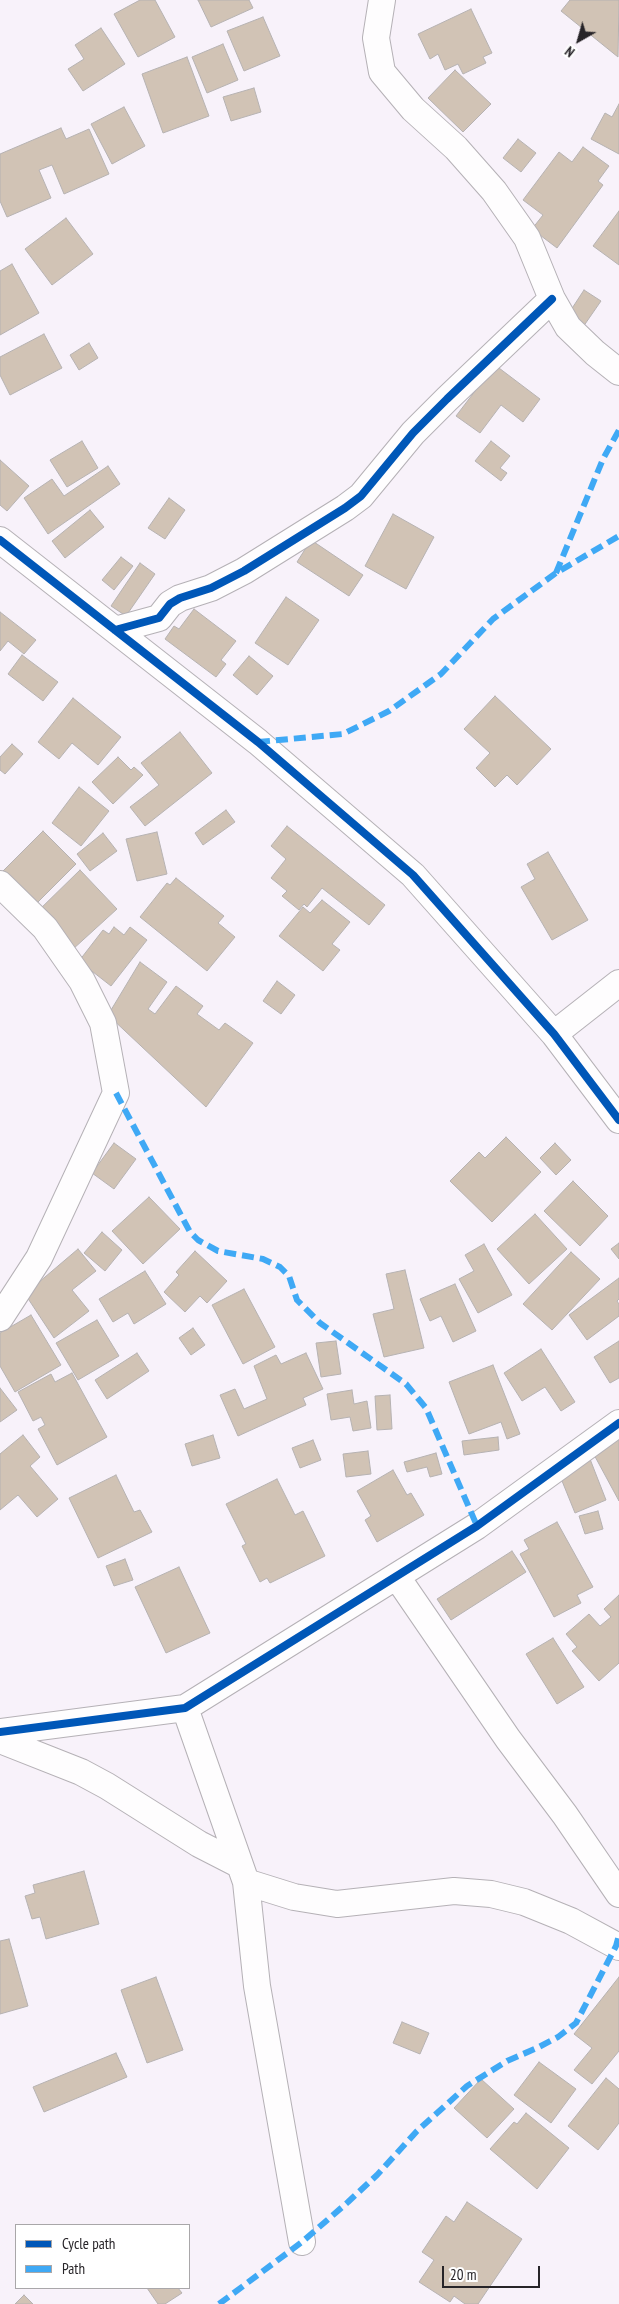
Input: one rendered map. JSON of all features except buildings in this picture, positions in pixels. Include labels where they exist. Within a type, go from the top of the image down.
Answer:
[{"type":"street","points":[[382,0],[376,38],[382,72],[413,109],[456,148],[494,191],[527,238],[552,299],[568,327],[595,353],[619,372]]},
{"type":"street","points":[[114,630],[160,618],[170,604],[180,598],[211,588],[244,571],[361,496],[413,434],[552,299]]},
{"type":"street","points":[[0,540],[258,742],[413,875],[554,1034],[619,1120]]},
{"type":"street","points":[[0,884],[45,928],[82,981],[103,1024],[116,1093],[39,1258],[0,1318]]},
{"type":"street","points":[[554,1034],[619,982]]},
{"type":"street","points":[[0,1732],[185,1708],[477,1526],[619,1423]]},
{"type":"street","points":[[396,1577],[508,1740],[565,1814],[619,1894]]},
{"type":"street","points":[[185,1708],[242,1873],[257,1986],[302,2242]]},
{"type":"street","points":[[0,1740],[98,1781],[242,1873],[294,1896],[337,1904],[454,1891],[491,1894],[524,1902],[571,1921],[619,1947]]},
{"type":"marked path","points":[[556,573],[603,459],[619,430]]},
{"type":"marked path","points":[[258,742],[343,734],[389,711],[441,674],[493,619],[556,573],[619,536]]},
{"type":"marked path","points":[[116,1093],[190,1232],[198,1240],[218,1251],[263,1259],[280,1267],[289,1276],[297,1300],[320,1323],[406,1384],[426,1408],[477,1526]]},
{"type":"marked path","points":[[219,2304],[302,2242],[348,2202],[377,2175],[417,2131],[467,2086],[507,2061],[558,2037],[576,2023],[616,1946],[619,1935]]},
{"type":"cycle path","points":[[115,630],[159,618],[170,604],[180,598],[211,588],[244,571],[361,496],[413,433],[552,299]]},
{"type":"cycle path","points":[[0,540],[258,742],[413,875],[554,1034],[619,1120]]},
{"type":"cycle path","points":[[0,1732],[185,1708],[477,1526],[619,1423]]}]
